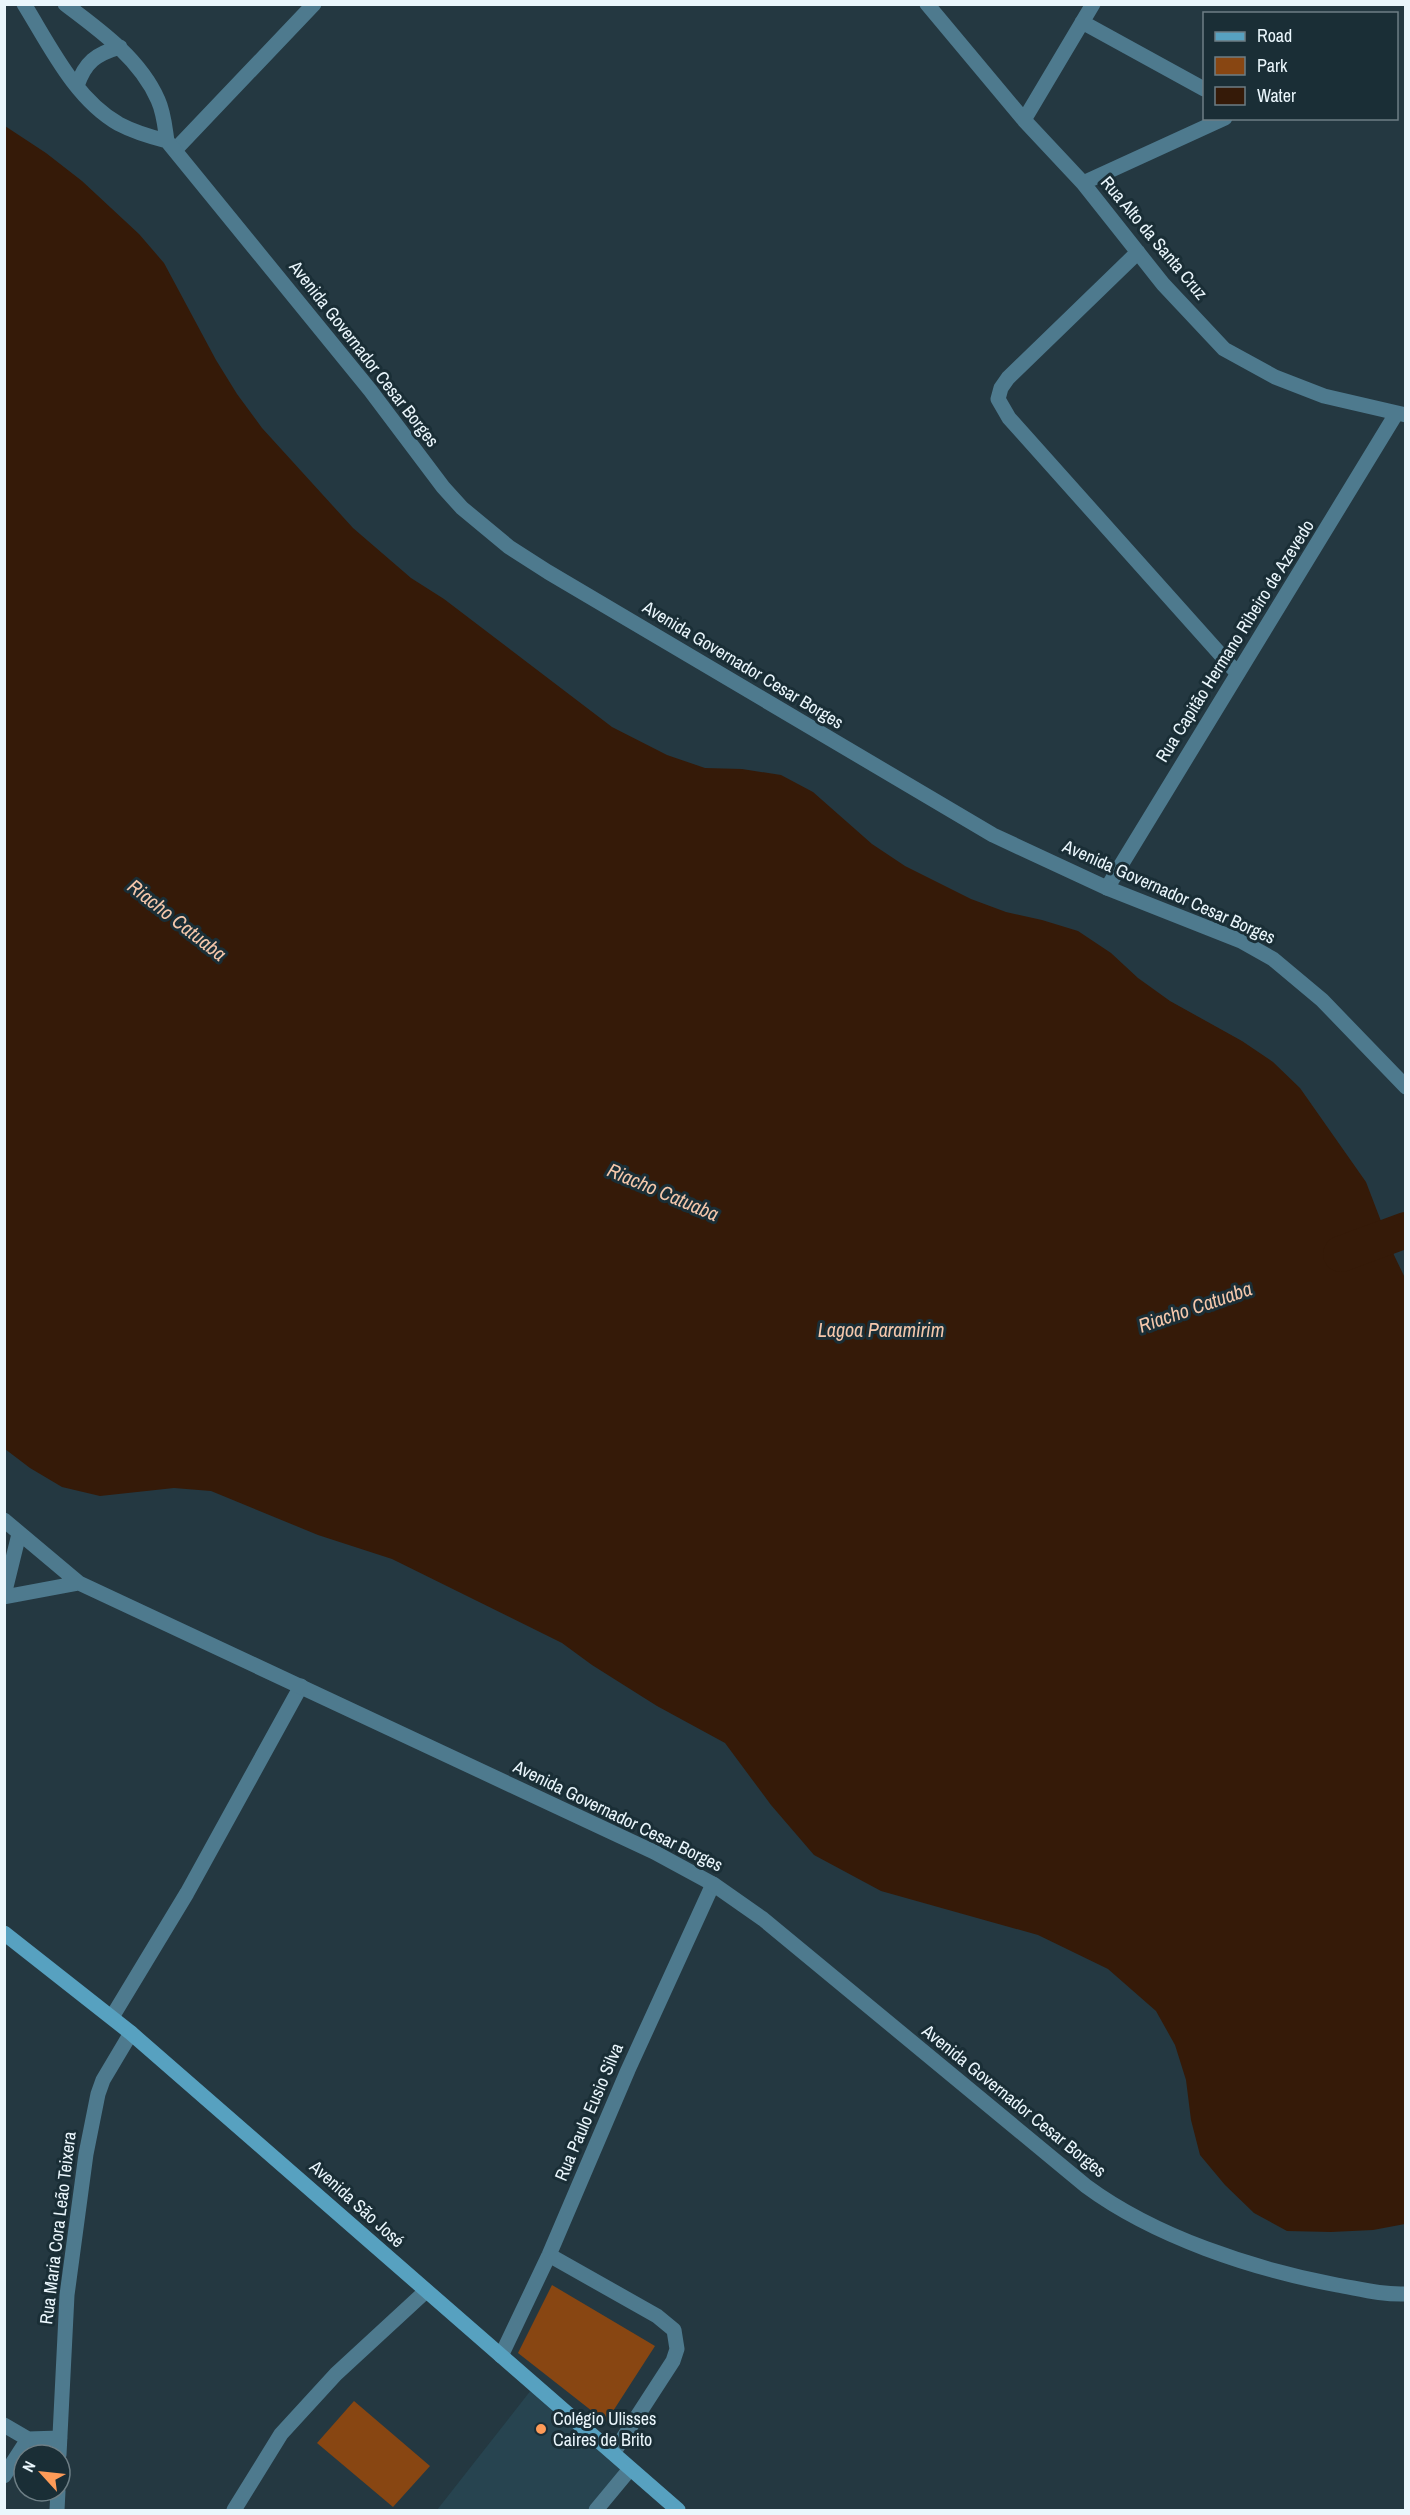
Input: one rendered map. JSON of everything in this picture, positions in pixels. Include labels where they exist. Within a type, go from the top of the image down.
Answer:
[{"type":"main road","name":"Avenida São José","points":[[4,1933],[131,2033],[614,2452],[678,2511]]},
{"type":"street","points":[[24,4],[77,86],[92,102],[119,124],[171,146],[314,4]]},
{"type":"street","name":"Avenida Governador Cesar Borges","points":[[65,4],[120,47],[155,94],[171,146],[370,390],[443,487],[481,526],[548,572],[993,835],[1107,888],[1241,941],[1273,958],[1322,1000],[1406,1087]]},
{"type":"street","name":"Rua Alto da Santa Cruz","points":[[927,4],[1024,120],[1083,183],[1163,284],[1224,349],[1275,377],[1324,396],[1401,414]]},
{"type":"street","points":[[1024,120],[1093,4]]},
{"type":"street","points":[[1083,22],[1203,88]]},
{"type":"street","points":[[77,86],[86,65],[93,57],[120,47]]},
{"type":"street","points":[[1083,183],[1222,120]]},
{"type":"street","points":[[1138,252],[1008,378],[1000,388],[998,399],[1009,418],[1236,673]]},
{"type":"street","name":"Rua Capitão Hermano Ribeiro de Azevedo","points":[[1107,888],[1236,673],[1401,414]]},
{"type":"street","name":"Avenida Governador Cesar Borges","points":[[4,1520],[80,1583],[654,1852],[713,1884],[763,1919],[1108,2203],[1160,2230],[1244,2260],[1307,2279],[1387,2295],[1406,2294]]},
{"type":"street","points":[[19,1534],[4,1596],[80,1583]]},
{"type":"street","points":[[112,2017],[188,1893],[301,1686]]},
{"type":"street","name":"Rua Paulo Eusio Silva","points":[[501,2356],[549,2255],[628,2070],[713,1884]]},
{"type":"street","name":"Rua Maria Cora Leão Teixera","points":[[60,2443],[67,2295],[93,2110],[104,2080],[131,2033]]},
{"type":"street","points":[[549,2255],[657,2316],[674,2330],[676,2349],[673,2361],[614,2452]]},
{"type":"street","points":[[234,2511],[281,2434],[336,2374],[426,2291]]},
{"type":"street","points":[[4,2425],[28,2439],[60,2438]]},
{"type":"street","points":[[4,2476],[28,2439]]},
{"type":"street","points":[[596,2511],[630,2469]]},
{"type":"shaded area","name":"Colégio Ulisses Caires de Brito","points":[[535,2385],[627,2473],[596,2510],[437,2510]]},
{"type":"green space","points":[[552,2285],[655,2346],[606,2422],[518,2353]]},
{"type":"green space","points":[[354,2401],[430,2466],[393,2507],[317,2443]]},
{"type":"water","name":"Lagoa Paramirim","points":[[5,126],[46,153],[82,181],[139,234],[164,263],[216,360],[262,428],[353,528],[411,578],[444,599],[612,727],[667,755],[705,768],[742,769],[781,775],[813,792],[872,844],[905,866],[971,899],[1006,912],[1078,931],[1111,953],[1138,978],[1170,1001],[1242,1041],[1273,1062],[1300,1088],[1366,1182],[1405,1278],[1405,2224],[1373,2230],[1287,2231],[1254,2213],[1225,2185],[1200,2155],[1191,2120],[1186,2080],[1175,2045],[1156,2011],[1108,1969],[1038,1935],[881,1891],[814,1855],[771,1805],[725,1743],[657,1706],[562,1643],[392,1559],[318,1535],[211,1491],[174,1488],[100,1496],[62,1487],[30,1468],[5,1449]]},
{"type":"waterway","name":"Riacho Catuaba","points":[[1341,1254],[1406,1230]]},
{"type":"place","name":"Colégio Ulisses Caires de Brito","points":[[541,2429]]}]
